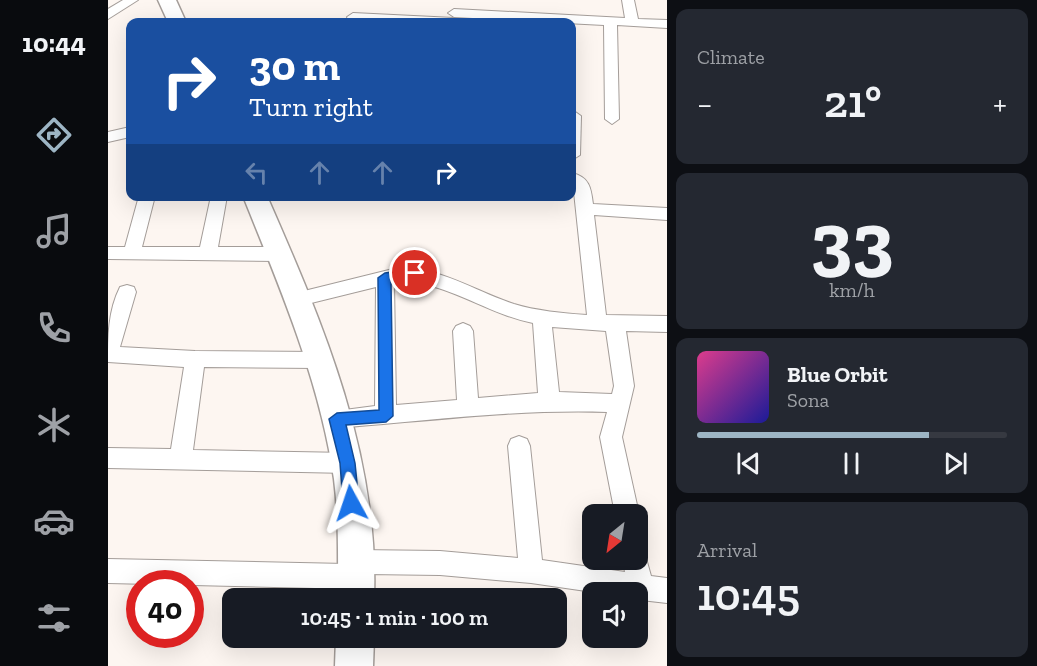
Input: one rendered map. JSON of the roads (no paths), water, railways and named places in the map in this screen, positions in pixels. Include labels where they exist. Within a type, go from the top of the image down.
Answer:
[{"type":"street","points":[[108,15],[132,0]]},
{"type":"street","points":[[167,0],[175,18]]},
{"type":"street","points":[[628,0],[632,21]]},
{"type":"street","points":[[353,17],[454,14],[506,18]]},
{"type":"street","points":[[576,21],[666,24]]},
{"type":"street","points":[[610,21],[612,119]]},
{"type":"street","points":[[108,137],[126,133]]},
{"type":"street","points":[[576,180],[583,188],[606,322],[624,386],[611,437],[625,504]]},
{"type":"street","points":[[132,253],[146,201]]},
{"type":"street","points":[[208,253],[218,201]]},
{"type":"street","points":[[257,201],[299,300],[337,419],[348,463],[356,579]]},
{"type":"street","points":[[585,209],[666,214]]},
{"type":"street","points":[[108,253],[279,254]]},
{"type":"street","points":[[299,300],[401,274],[428,275],[501,307],[542,318],[666,324]]},
{"type":"street","points":[[385,278],[386,416]]},
{"type":"street","points":[[127,292],[108,354],[195,359],[319,360]]},
{"type":"street","points":[[542,318],[549,401]]},
{"type":"street","points":[[463,332],[468,409]]},
{"type":"street","points":[[181,459],[195,359]]},
{"type":"street","points":[[337,419],[549,401],[621,403]]},
{"type":"street","points":[[519,446],[531,571]]},
{"type":"street","points":[[108,458],[348,463]]},
{"type":"street","points":[[108,571],[356,579],[440,563],[531,571],[602,582]]},
{"type":"street","points":[[648,589],[666,591]]},
{"type":"street","points":[[354,666],[355,648]]}]
